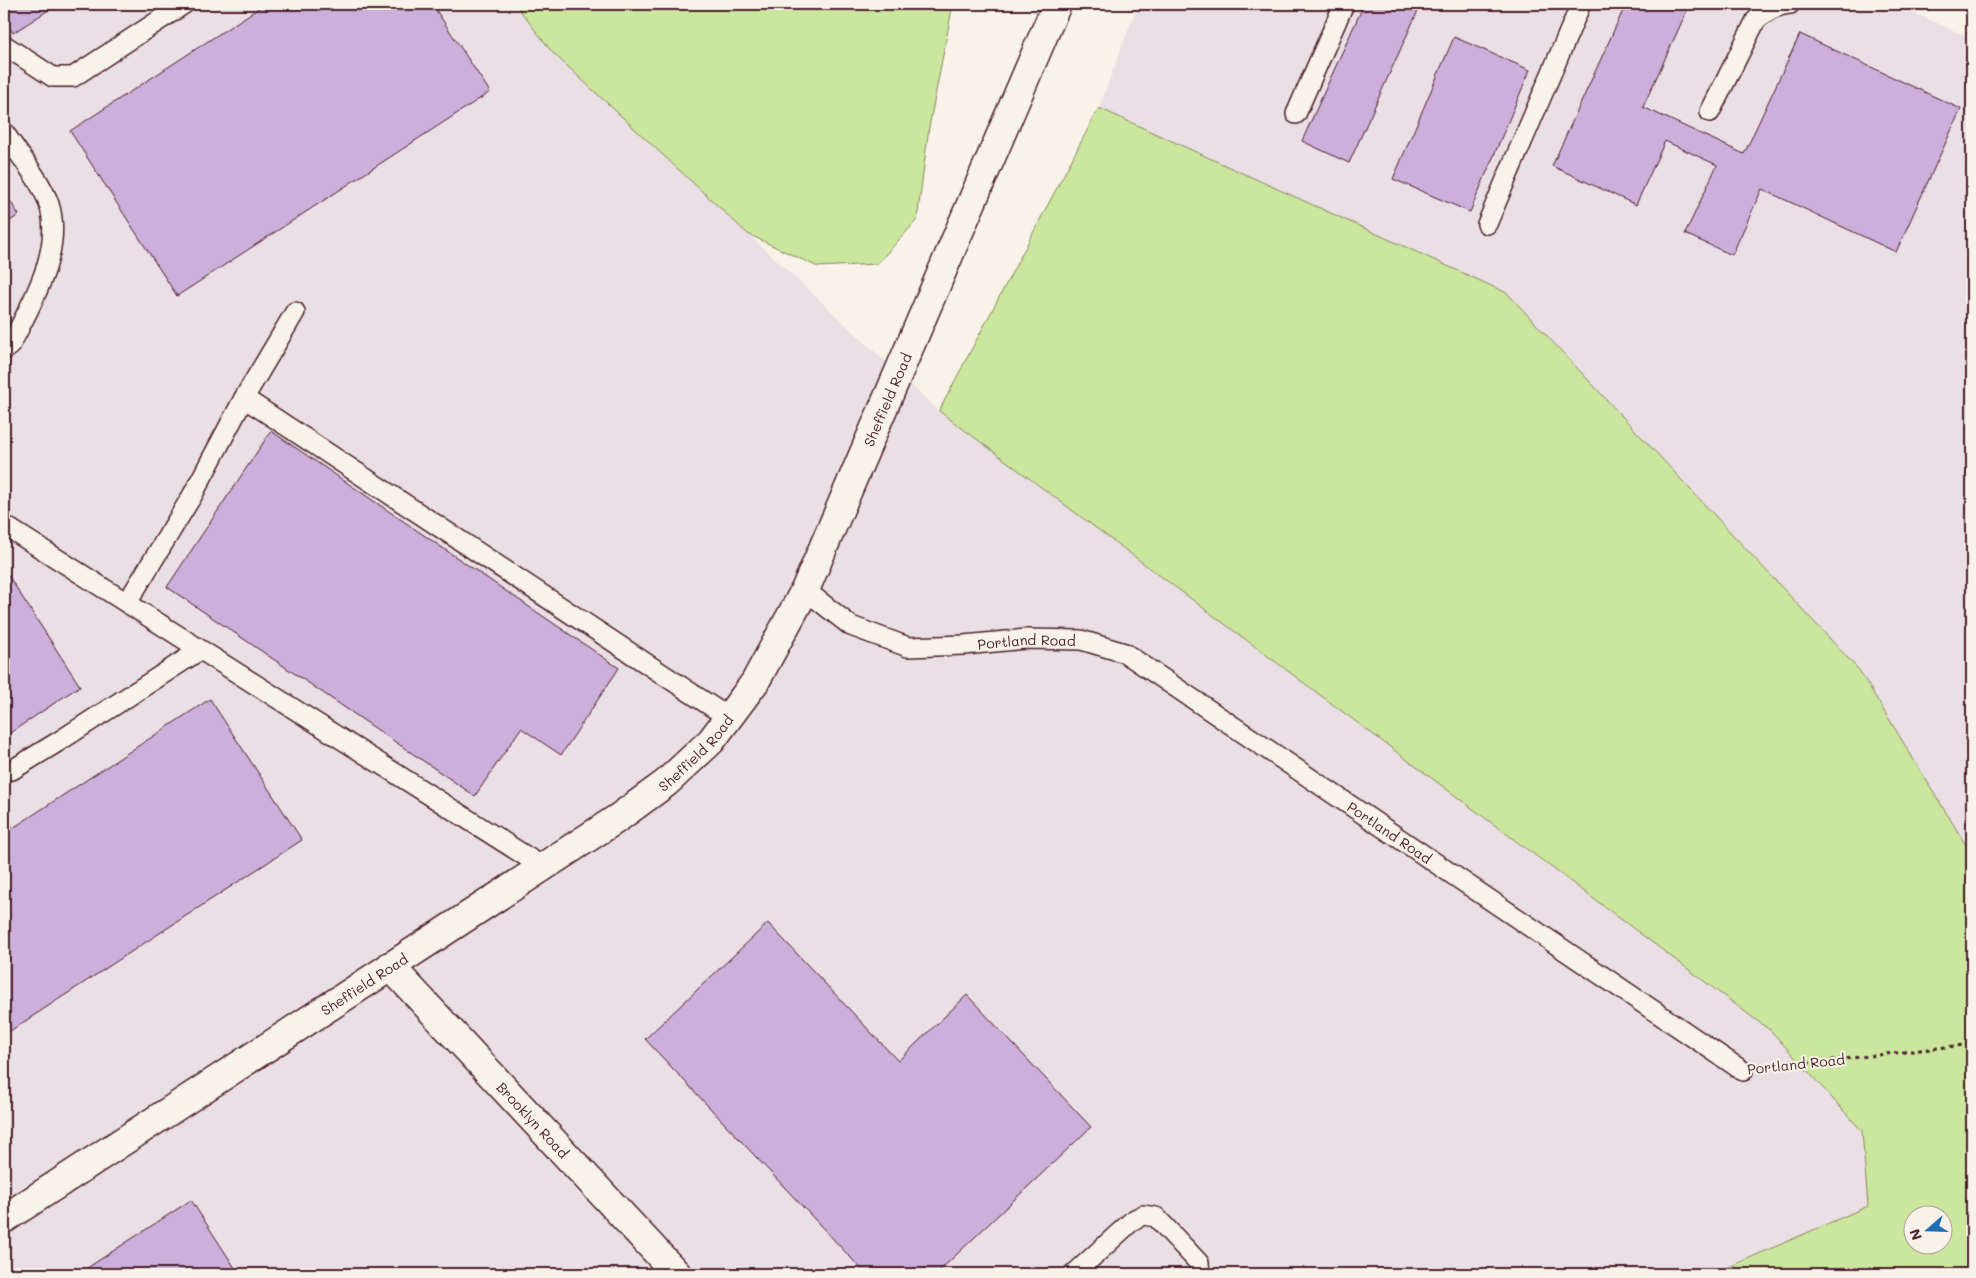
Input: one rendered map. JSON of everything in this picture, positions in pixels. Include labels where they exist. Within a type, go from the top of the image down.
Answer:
[{"type":"street","name":"Sheffield Road","points":[[4,1219],[618,818],[666,783],[711,741],[755,682],[806,590],[1057,4]]},
{"type":"street","name":"Brooklyn Road","points":[[390,966],[677,1274]]},
{"type":"lane","points":[[4,45],[53,77],[73,77],[184,4]]},
{"type":"lane","points":[[1296,114],[1344,4]]},
{"type":"lane","points":[[1487,224],[1581,4]]},
{"type":"lane","points":[[1710,112],[1756,20],[1779,5],[1790,4]]},
{"type":"lane","points":[[4,132],[41,188],[49,205],[53,240],[38,290],[6,353]]},
{"type":"lane","points":[[127,604],[192,496],[244,398],[295,312]]},
{"type":"lane","points":[[244,398],[729,718]]},
{"type":"lane","points":[[4,525],[543,867]]},
{"type":"lane","name":"Portland Road","points":[[806,590],[851,626],[908,647],[964,645],[1026,639],[1081,640],[1125,653],[1743,1071]]},
{"type":"lane","points":[[12,770],[200,650]]},
{"type":"lane","points":[[1074,1274],[1133,1220],[1143,1215],[1156,1217],[1199,1263],[1200,1274]]},
{"type":"path","name":"Portland Road","points":[[1743,1071],[1972,1044]]},
{"type":"shaded area","points":[[4,4],[515,4],[552,52],[939,411],[1771,1031],[1862,1131],[1868,1206],[1713,1274],[4,1274]]},
{"type":"shaded area","points":[[1138,4],[1895,4],[1972,39],[1972,855],[1859,670],[1507,293],[1099,108]]},
{"type":"green space","points":[[515,4],[953,4],[929,127],[917,220],[877,264],[818,267],[748,234],[552,52]]},
{"type":"green space","points":[[1099,108],[1507,293],[1859,670],[1972,855],[1972,1274],[1713,1274],[1868,1206],[1862,1131],[1771,1031],[939,411]]},
{"type":"building","points":[[4,4],[58,4],[13,33],[4,19]]},
{"type":"building","points":[[265,4],[432,4],[490,92],[177,296],[70,131]]},
{"type":"building","points":[[1364,4],[1421,4],[1349,163],[1302,141]]},
{"type":"building","points":[[1626,4],[1690,4],[1643,107],[1744,154],[1800,34],[1961,109],[1896,252],[1762,189],[1732,255],[1685,234],[1717,165],[1665,141],[1636,205],[1552,166]]},
{"type":"building","points":[[1454,37],[1530,70],[1470,212],[1393,179]]},
{"type":"building","points":[[4,191],[19,215],[4,225]]},
{"type":"building","points":[[271,431],[619,668],[561,755],[521,728],[475,796],[167,587]]},
{"type":"building","points":[[4,569],[80,686],[4,737]]},
{"type":"building","points":[[210,699],[302,840],[4,1035],[4,814],[13,828]]},
{"type":"building","points":[[768,923],[898,1061],[967,995],[1091,1127],[936,1274],[866,1274],[645,1039]]},
{"type":"building","points":[[191,1200],[239,1274],[78,1274]]}]
